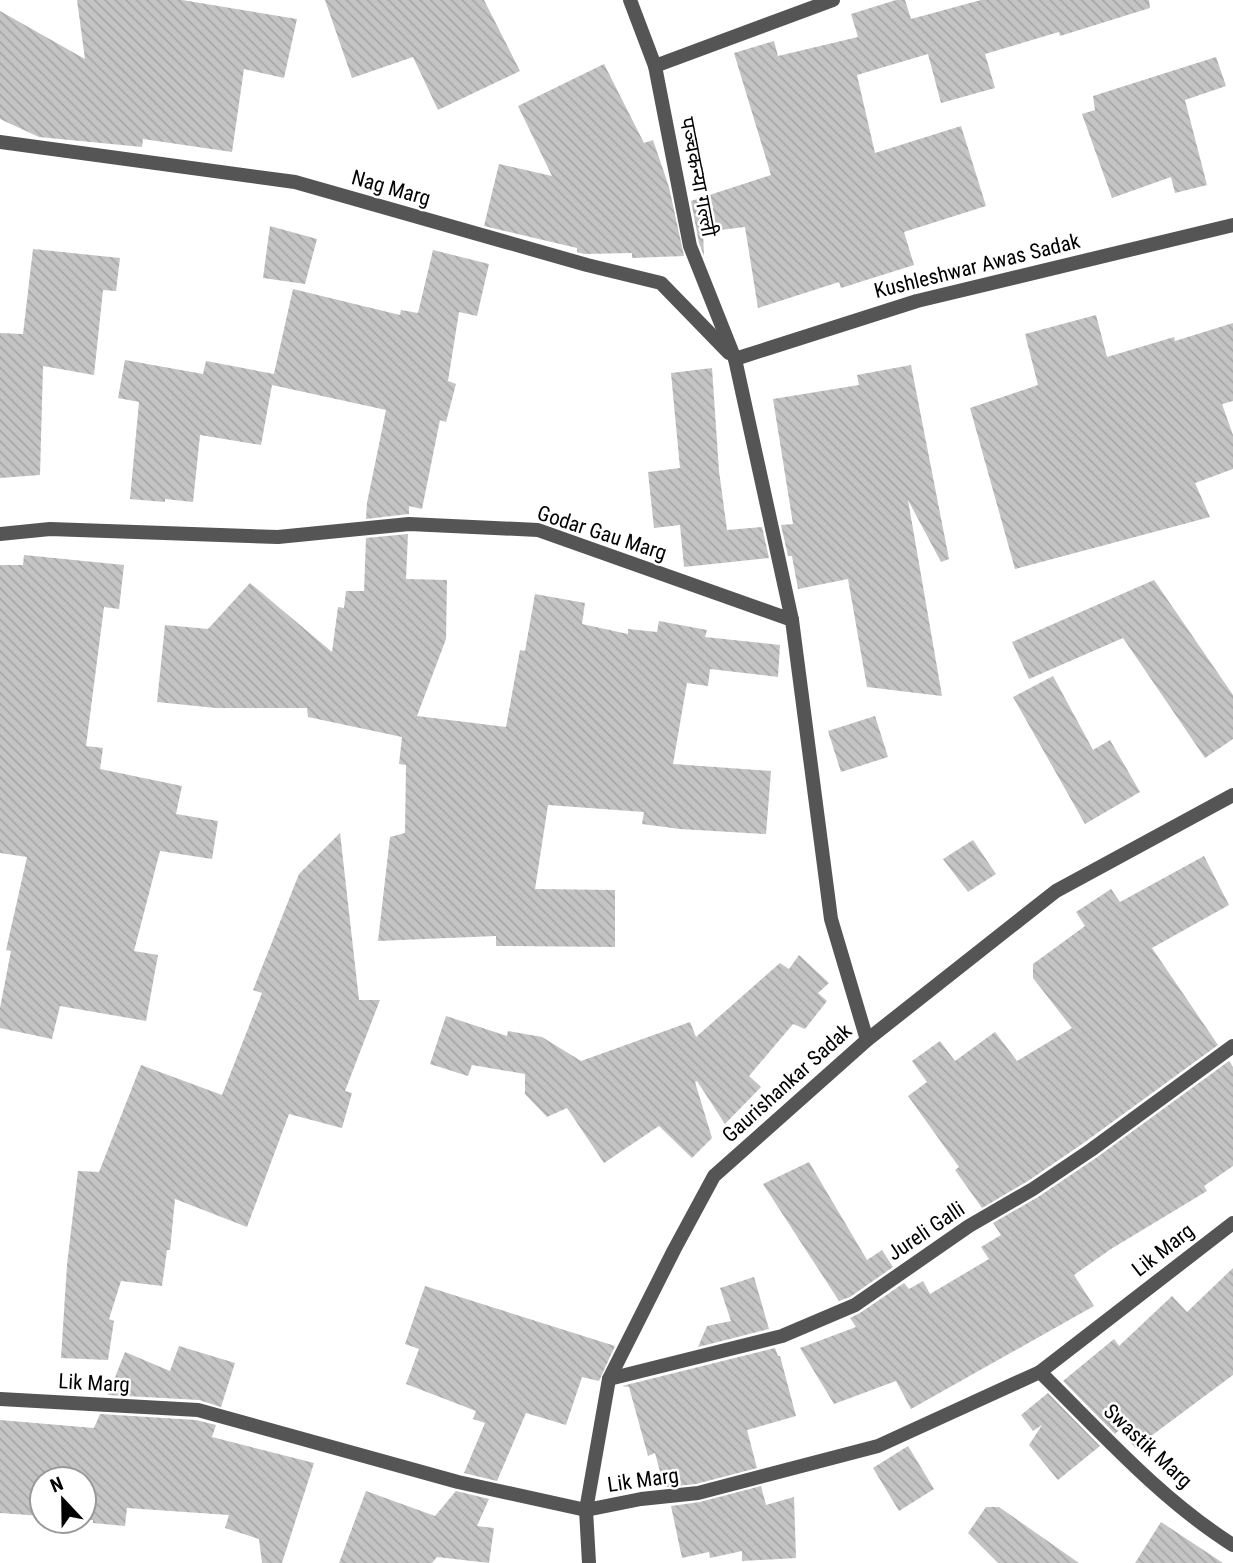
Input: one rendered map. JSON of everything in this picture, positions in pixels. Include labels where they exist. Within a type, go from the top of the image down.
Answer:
[{"type":"street","name":"पञ्चकन्या गल्ली","points":[[630,0],[655,66],[690,246],[735,359]]},
{"type":"street","points":[[655,66],[832,0]]},
{"type":"street","name":"Nag Marg","points":[[0,142],[295,183],[587,265],[661,283],[735,359]]},
{"type":"street","name":"Kushleshwar Awas Sadak","points":[[735,359],[917,301],[1233,225]]},
{"type":"street","points":[[735,359],[792,620],[831,919],[867,1040]]},
{"type":"street","name":"Godar Gau Marg","points":[[0,534],[50,529],[278,537],[409,524],[538,530],[792,620]]},
{"type":"street","name":"Gaurishankar Sadak","points":[[589,1563],[586,1510],[609,1380],[714,1176],[867,1040],[1056,891],[1233,794]]},
{"type":"street","name":"Jureli Galli","points":[[609,1380],[782,1336],[855,1306],[969,1226],[1033,1189],[1091,1150],[1233,1046]]},
{"type":"street","name":"Lik Marg","points":[[0,1399],[198,1410],[457,1482],[586,1510],[698,1493],[878,1446],[1040,1372],[1233,1223]]},
{"type":"street","name":"Swastik Marg","points":[[1040,1372],[1148,1480],[1233,1545]]},
{"type":"building","points":[[77,0],[182,0],[297,19],[284,78],[244,69],[232,152],[143,139],[142,147],[39,137],[0,119],[0,11],[85,59]]},
{"type":"building","points":[[325,0],[484,0],[520,71],[438,110],[413,57],[352,78]]},
{"type":"building","points":[[896,0],[905,0],[911,19],[981,0],[1149,0],[1150,8],[1060,36],[1059,32],[985,54],[995,88],[941,103],[928,54],[857,75],[875,153],[961,126],[986,206],[904,232],[914,265],[841,288],[839,282],[758,308],[745,227],[703,232],[704,256],[691,201],[771,175],[734,53],[774,41],[778,56],[858,37],[851,14]]},
{"type":"building","points":[[1216,57],[1226,86],[1185,100],[1207,185],[1175,193],[1171,177],[1112,198],[1082,114],[1095,110],[1093,96]]},
{"type":"building","points":[[604,64],[644,143],[653,140],[669,187],[684,256],[632,258],[632,253],[584,254],[577,252],[577,248],[484,226],[499,164],[552,176],[518,106]]},
{"type":"building","points":[[270,226],[317,239],[305,284],[263,278]]},
{"type":"building","points":[[33,249],[120,258],[116,291],[103,290],[94,375],[43,366],[40,475],[0,478],[0,333],[23,334]]},
{"type":"building","points":[[433,250],[489,264],[477,316],[459,312],[448,381],[456,384],[446,422],[440,420],[422,509],[409,506],[409,514],[366,519],[386,410],[272,385],[261,445],[200,435],[193,502],[130,499],[139,402],[118,398],[125,360],[203,374],[206,361],[274,374],[293,289],[400,315],[401,310],[418,313]]},
{"type":"building","points":[[1096,315],[1107,357],[1174,337],[1175,341],[1233,323],[1233,401],[1222,404],[1233,435],[1233,469],[1195,483],[1210,517],[1015,569],[970,408],[1038,385],[1025,334]]},
{"type":"building","points":[[911,365],[949,559],[941,562],[908,500],[942,696],[867,687],[848,579],[798,589],[792,556],[788,556],[781,525],[793,524],[773,399],[859,385],[857,375]]},
{"type":"building","points":[[712,368],[719,471],[727,530],[762,527],[769,558],[684,567],[680,525],[654,528],[648,472],[680,468],[671,373]]},
{"type":"building","points":[[408,534],[406,579],[447,580],[446,639],[417,716],[506,727],[520,650],[525,651],[535,594],[585,603],[582,624],[628,634],[628,629],[657,632],[659,621],[707,630],[705,637],[780,645],[778,677],[710,669],[708,686],[687,683],[673,764],[771,771],[766,834],[642,824],[644,812],[548,805],[535,889],[615,890],[615,947],[496,946],[496,936],[378,941],[390,837],[405,833],[406,765],[399,764],[402,737],[308,717],[307,708],[216,708],[157,702],[165,625],[208,629],[250,583],[332,652],[338,607],[344,608],[346,591],[364,591],[366,538]]},
{"type":"building","points":[[24,555],[124,565],[119,609],[104,607],[86,746],[103,748],[100,769],[182,786],[176,814],[218,821],[212,859],[160,851],[134,951],[158,955],[146,1021],[60,1006],[52,1039],[0,1028],[0,1008],[11,951],[6,950],[27,857],[0,853],[0,565],[23,565]]},
{"type":"building","points":[[1154,580],[1233,695],[1233,739],[1205,758],[1123,638],[1029,679],[1012,642]]},
{"type":"building","points":[[1053,676],[1093,750],[1110,740],[1140,792],[1085,824],[1013,697]]},
{"type":"building","points":[[875,716],[888,757],[841,772],[828,731]]},
{"type":"building","points":[[340,833],[359,1000],[380,1000],[345,1091],[352,1093],[342,1128],[289,1114],[247,1227],[175,1199],[170,1250],[167,1250],[162,1286],[121,1281],[109,1319],[114,1321],[108,1360],[61,1358],[67,1265],[78,1171],[99,1172],[141,1065],[222,1095],[262,993],[253,990],[299,874]]},
{"type":"building","points":[[973,840],[996,874],[968,892],[943,859]]},
{"type":"building","points":[[1204,856],[1229,905],[1152,948],[1218,1045],[1085,1142],[982,1208],[955,1170],[959,1167],[908,1096],[927,1082],[912,1061],[940,1041],[955,1061],[995,1032],[1017,1061],[1072,1028],[1033,978],[1033,964],[1085,926],[1076,912],[1111,889],[1120,902]]},
{"type":"building","points":[[799,955],[829,983],[818,993],[827,1001],[805,1029],[793,1024],[749,1076],[761,1087],[725,1124],[697,1081],[695,1082],[712,1138],[692,1158],[659,1126],[604,1163],[567,1108],[547,1117],[525,1094],[525,1074],[472,1065],[468,1076],[430,1064],[446,1016],[507,1036],[508,1031],[542,1037],[581,1061],[690,1022],[696,1037],[780,963],[789,969]]},
{"type":"building","points":[[1229,1061],[1233,1067],[1233,1166],[1204,1186],[1207,1191],[1111,1249],[1074,1275],[1094,1306],[911,1409],[896,1381],[834,1404],[800,1348],[856,1327],[850,1318],[904,1283],[909,1289],[923,1281],[930,1294],[989,1259],[981,1247],[1001,1235],[993,1223],[1096,1158]]},
{"type":"building","points":[[809,1162],[867,1260],[882,1250],[893,1267],[850,1297],[839,1301],[763,1184]]},
{"type":"building","points":[[1233,1268],[1233,1375],[1135,1448],[1120,1429],[1115,1434],[1063,1381],[1114,1339],[1119,1346],[1172,1296],[1187,1312]]},
{"type":"building","points":[[754,1277],[769,1329],[698,1347],[707,1326],[731,1321],[720,1288]]},
{"type":"building","points":[[425,1286],[615,1346],[599,1381],[582,1377],[566,1425],[526,1413],[497,1481],[464,1473],[485,1423],[473,1419],[476,1411],[406,1384],[419,1349],[405,1344]]},
{"type":"building","points":[[179,1346],[235,1363],[221,1407],[199,1400],[108,1395],[125,1352],[170,1371]]},
{"type":"building","points":[[775,1348],[780,1356],[796,1416],[747,1430],[757,1468],[696,1484],[667,1487],[655,1453],[648,1456],[629,1387],[622,1386]]},
{"type":"building","points":[[1048,1393],[1100,1446],[1058,1480],[1029,1445],[1042,1425],[1033,1431],[1021,1415]]},
{"type":"building","points":[[100,1414],[196,1420],[216,1425],[212,1437],[314,1463],[282,1563],[262,1563],[259,1539],[225,1528],[229,1515],[127,1508],[125,1526],[98,1523],[98,1465],[28,1465],[28,1515],[0,1513],[0,1420],[94,1428]]},
{"type":"building","points":[[908,1446],[934,1489],[899,1511],[873,1468]]},
{"type":"building","points":[[761,1486],[766,1505],[794,1497],[796,1558],[742,1561],[742,1551],[710,1558],[709,1552],[682,1558],[671,1506],[700,1502]]},
{"type":"building","points":[[366,1491],[435,1516],[456,1491],[489,1499],[477,1526],[494,1528],[489,1563],[437,1557],[432,1563],[339,1563]]},
{"type":"building","points":[[986,1507],[999,1507],[1079,1563],[998,1563],[968,1533]]},
{"type":"building","points":[[1161,1522],[1223,1563],[1135,1563]]}]
